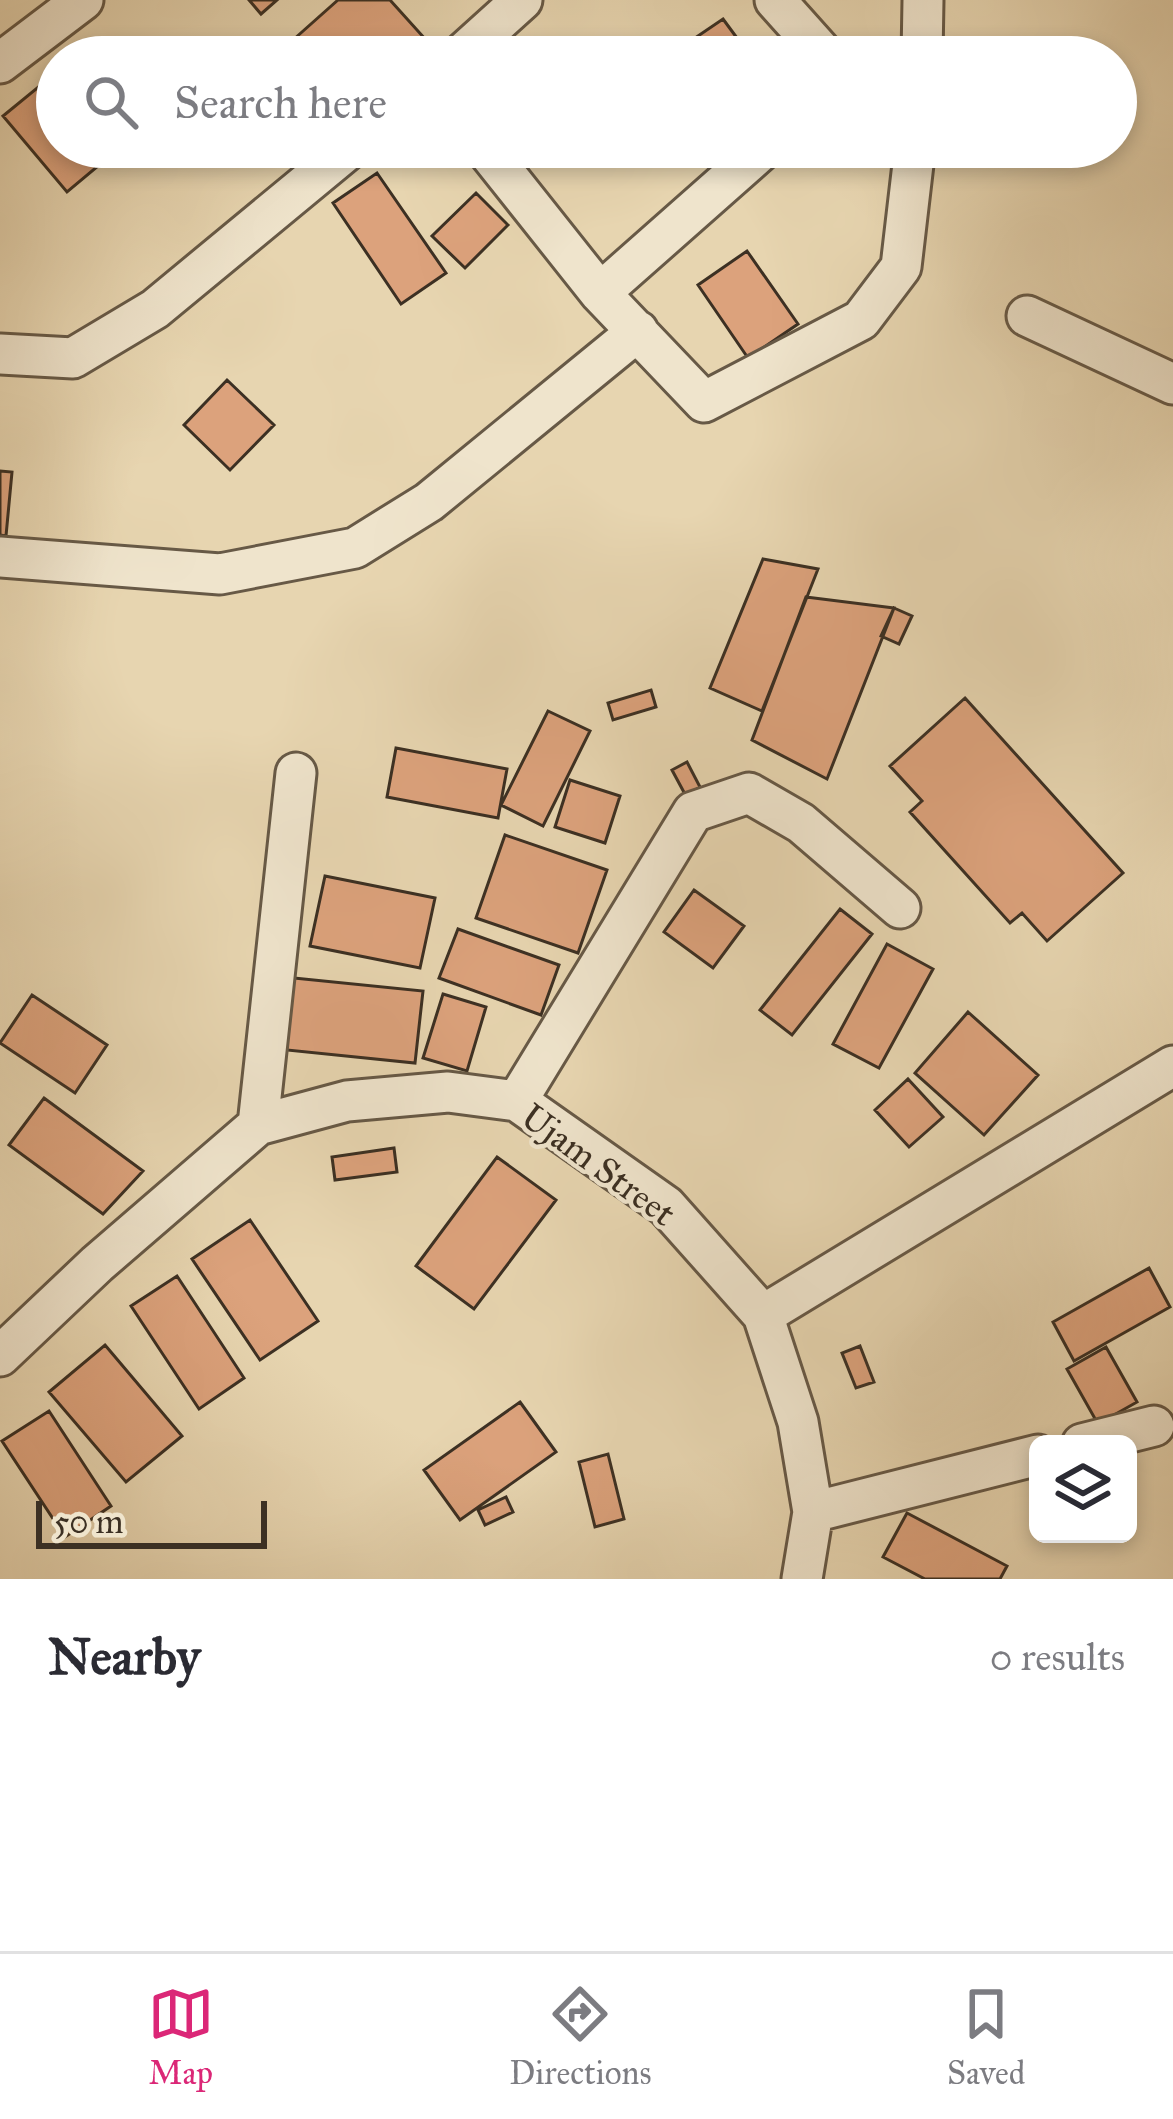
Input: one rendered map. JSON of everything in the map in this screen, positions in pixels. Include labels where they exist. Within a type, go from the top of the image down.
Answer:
[{"type":"street","points":[[0,63],[83,0]]},
{"type":"street","points":[[482,36],[522,0]]},
{"type":"street","points":[[775,0],[807,36]]},
{"type":"street","points":[[922,36],[923,0]]},
{"type":"street","points":[[0,354],[74,358],[155,309],[326,168]]},
{"type":"street","points":[[501,168],[600,292],[704,402],[861,320],[901,267],[913,168]]},
{"type":"street","points":[[600,292],[741,168]]},
{"type":"street","points":[[1027,316],[1173,384]]},
{"type":"street","points":[[0,557],[220,574],[355,548],[429,502],[638,331]]},
{"type":"street","points":[[258,1125],[296,773]]},
{"type":"street","points":[[517,1102],[693,812],[749,793],[801,824],[901,908]]},
{"type":"street","points":[[763,1315],[1173,1066]]},
{"type":"street","name":"Ujam Street","points":[[0,1357],[98,1264],[258,1125],[347,1101],[448,1092],[517,1102],[666,1206],[763,1315],[798,1421],[813,1512],[802,1579]]},
{"type":"street","points":[[1118,1435],[1154,1426]]},
{"type":"street","points":[[813,1512],[1029,1457]]},
{"type":"building","points":[[249,0],[277,0],[261,14]]},
{"type":"building","points":[[338,0],[390,0],[422,36],[298,36]]},
{"type":"building","points":[[723,19],[736,36],[698,36]]},
{"type":"building","points":[[36,89],[36,155],[3,116]]},
{"type":"building","points":[[47,168],[96,168],[67,192]]},
{"type":"building","points":[[377,173],[446,273],[401,304],[333,203]]},
{"type":"building","points":[[476,193],[508,225],[465,268],[432,236]]},
{"type":"building","points":[[747,251],[798,324],[748,358],[698,285]]},
{"type":"building","points":[[227,380],[274,425],[230,470],[184,425]]},
{"type":"building","points":[[0,471],[12,472],[6,536],[0,535]]},
{"type":"building","points":[[763,559],[818,569],[762,711],[710,688]]},
{"type":"building","points":[[806,597],[894,608],[827,779],[752,740]]},
{"type":"building","points":[[894,608],[912,616],[899,644],[881,636]]},
{"type":"building","points":[[651,690],[656,707],[613,720],[608,703]]},
{"type":"building","points":[[965,698],[1123,873],[1047,941],[1022,913],[1010,923],[910,812],[922,801],[890,766]]},
{"type":"building","points":[[548,711],[590,731],[543,826],[501,805]]},
{"type":"building","points":[[396,748],[507,769],[498,818],[387,797]]},
{"type":"building","points":[[687,762],[700,787],[686,796],[672,770]]},
{"type":"building","points":[[570,780],[620,796],[605,843],[555,827]]},
{"type":"building","points":[[505,835],[607,870],[578,953],[476,918]]},
{"type":"building","points":[[325,876],[435,898],[420,968],[310,946]]},
{"type":"building","points":[[694,890],[744,926],[713,968],[664,932]]},
{"type":"building","points":[[840,909],[872,934],[792,1035],[760,1010]]},
{"type":"building","points":[[458,929],[559,965],[541,1015],[439,978]]},
{"type":"building","points":[[887,944],[933,969],[879,1068],[833,1044]]},
{"type":"building","points":[[284,977],[423,991],[415,1063],[277,1049]]},
{"type":"building","points":[[443,994],[486,1007],[467,1071],[423,1058]]},
{"type":"building","points":[[32,995],[107,1045],[75,1093],[0,1043]]},
{"type":"building","points":[[968,1012],[1038,1075],[984,1135],[915,1073]]},
{"type":"building","points":[[908,1079],[943,1117],[909,1147],[875,1110]]},
{"type":"building","points":[[44,1098],[143,1171],[103,1214],[9,1145]]},
{"type":"building","points":[[394,1148],[397,1172],[335,1180],[332,1157]]},
{"type":"building","points":[[497,1157],[556,1200],[474,1309],[416,1266]]},
{"type":"building","points":[[250,1220],[318,1321],[260,1360],[192,1259]]},
{"type":"building","points":[[1149,1268],[1170,1307],[1074,1361],[1053,1322]]},
{"type":"building","points":[[177,1276],[244,1378],[199,1409],[131,1306]]},
{"type":"building","points":[[105,1345],[182,1436],[126,1482],[49,1392]]},
{"type":"building","points":[[860,1346],[874,1382],[856,1388],[842,1353]]},
{"type":"building","points":[[1106,1347],[1137,1402],[1098,1424],[1067,1369]]},
{"type":"building","points":[[520,1402],[556,1452],[460,1520],[424,1470]]},
{"type":"building","points":[[49,1411],[111,1506],[65,1537],[2,1441]]},
{"type":"building","points":[[608,1454],[624,1519],[595,1527],[579,1462]]},
{"type":"building","points":[[506,1497],[513,1512],[485,1525],[478,1510]]},
{"type":"building","points":[[907,1513],[1007,1566],[1000,1579],[925,1579],[883,1557]]}]
